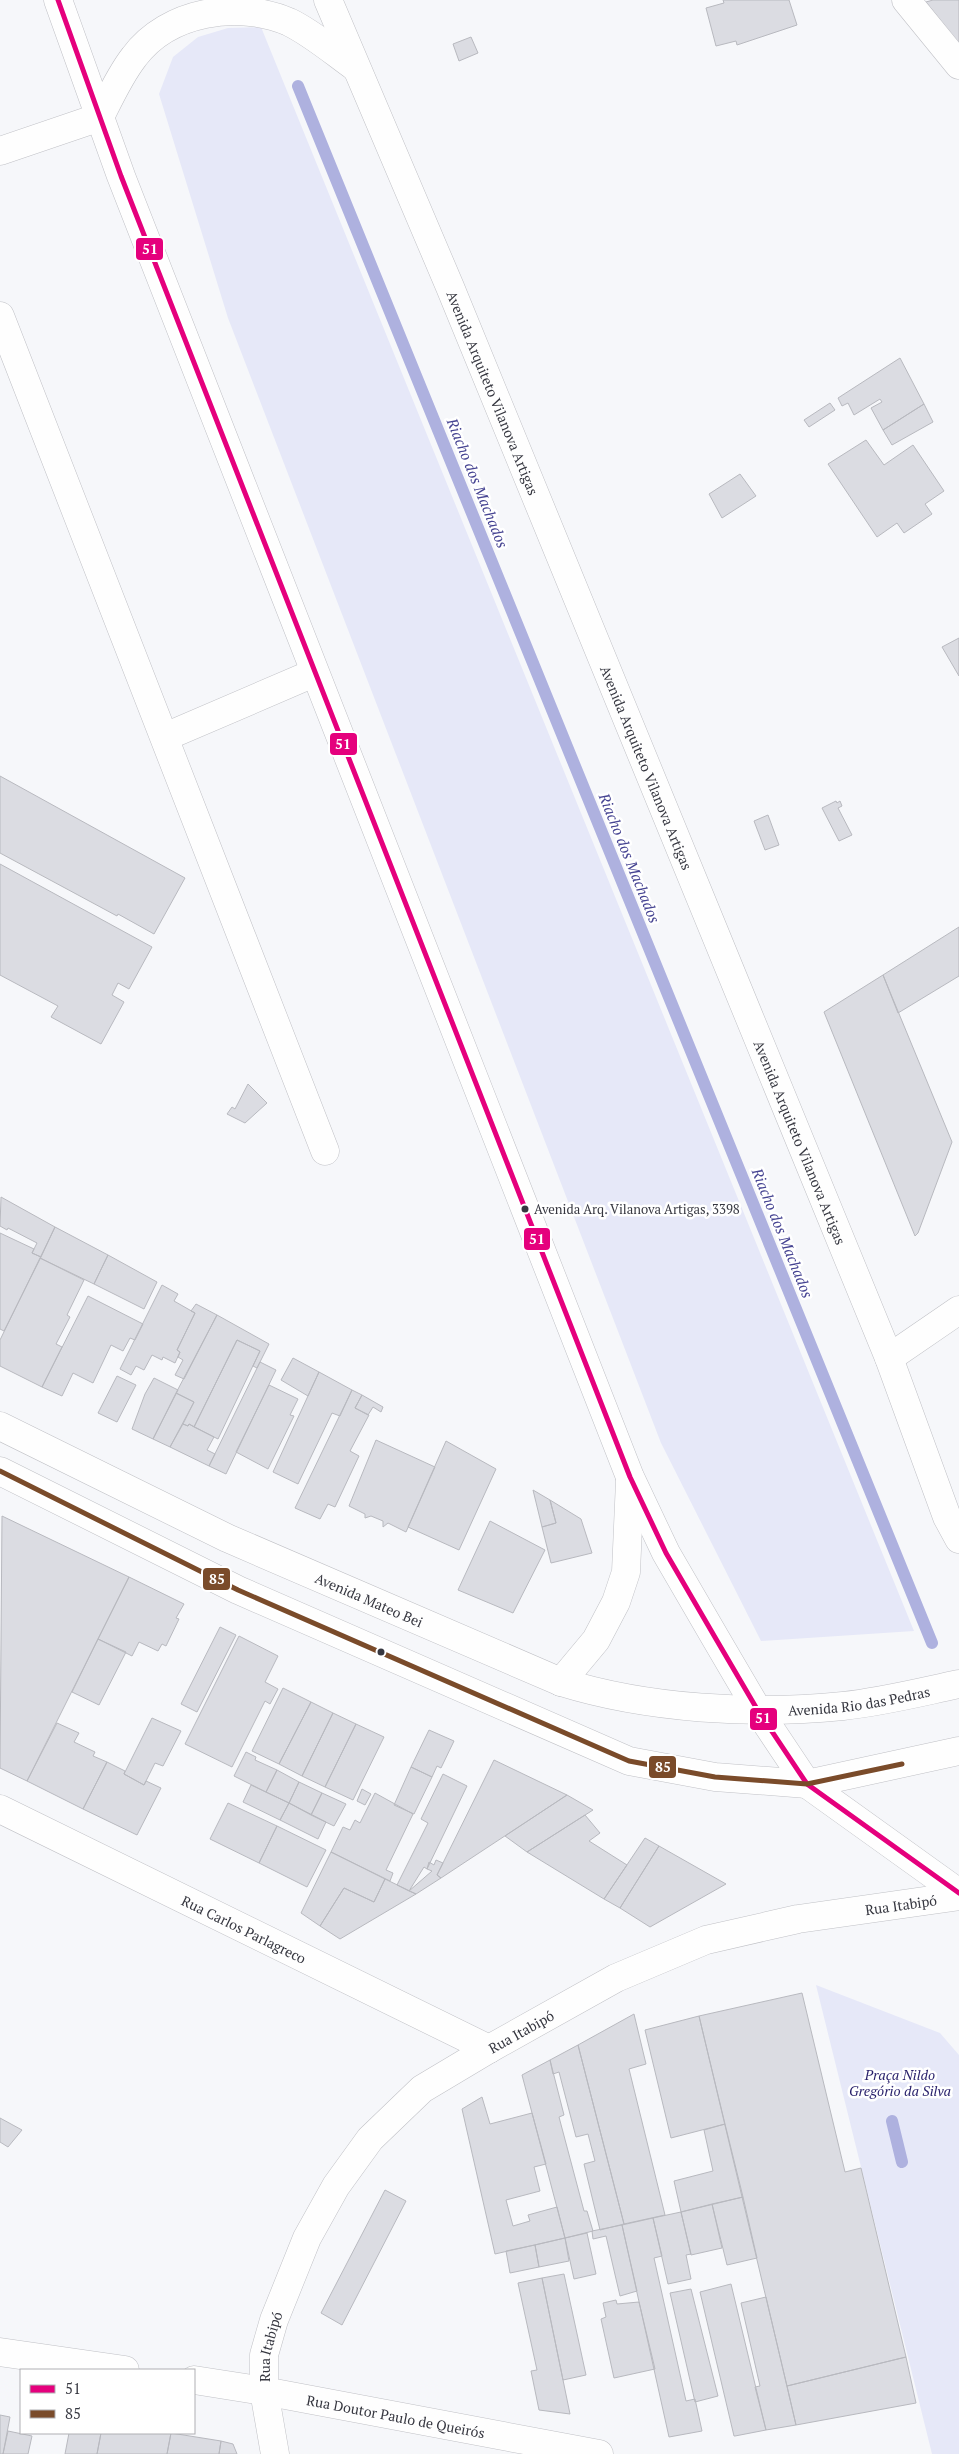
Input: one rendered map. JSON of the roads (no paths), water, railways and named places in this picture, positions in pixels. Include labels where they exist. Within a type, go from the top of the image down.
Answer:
[{"type":"main road","points":[[58,0],[100,116],[314,673],[630,1477],[666,1553],[757,1709],[807,1784],[959,1895]]},
{"type":"main road","name":"Avenida Arquiteto Vilanova Artigas","points":[[328,0],[450,287],[889,1358],[948,1517],[959,1539]]},
{"type":"main road","points":[[906,0],[959,64]]},
{"type":"main road","points":[[0,150],[100,116],[134,56],[163,29],[195,15],[216,10],[245,10],[269,14],[290,22],[355,67]]},
{"type":"main road","points":[[0,316],[326,1151]]},
{"type":"main road","points":[[165,737],[314,673]]},
{"type":"main road","points":[[889,1358],[959,1310]]},
{"type":"main road","name":"Avenida Mateo Bei","points":[[0,1426],[227,1538],[561,1682],[591,1691],[651,1703],[757,1709]]},
{"type":"main road","points":[[0,1471],[238,1590],[629,1762],[715,1777],[807,1784],[959,1751]]},
{"type":"main road","points":[[561,1682],[596,1640],[616,1602],[626,1572],[630,1477]]},
{"type":"main road","name":"Avenida Rio das Pedras","points":[[757,1709],[844,1706],[959,1684]]},
{"type":"main road","name":"Rua Carlos Parlagreco","points":[[0,1809],[489,2049]]},
{"type":"main road","name":"Rua Itabipó","points":[[275,2454],[264,2391],[264,2355],[274,2320],[307,2238],[336,2186],[370,2138],[422,2089],[616,1978],[706,1940],[798,1919],[959,1895]]},
{"type":"main road","points":[[0,2352],[118,2369]]},
{"type":"main road","name":"Rua Doutor Paulo de Queirós","points":[[195,2380],[264,2391],[599,2454]]},
{"type":"waterway","name":"Riacho dos Machados","points":[[298,86],[932,1643]]},
{"type":"waterway","name":"Riacho dos Machados","points":[[892,2121],[902,2162]]},
{"type":"place","name":"Avenida Arq. Vilanova Artigas, 3398","points":[[525,1209]]},
{"type":"park label","name":"Praça Nildo Gregório da Silva","points":[[900,2082]]}]
